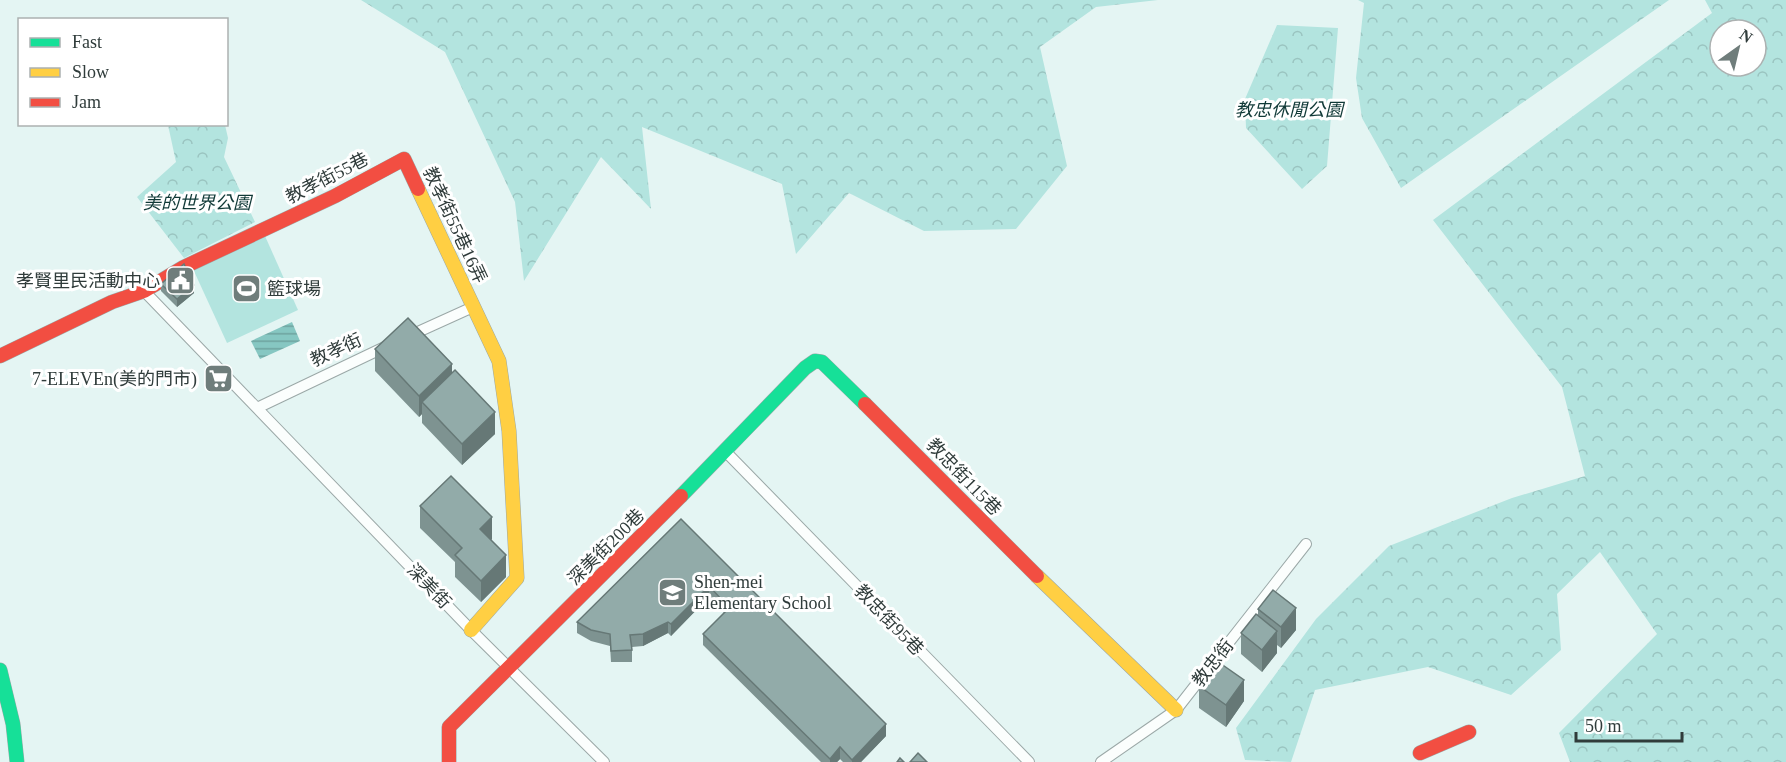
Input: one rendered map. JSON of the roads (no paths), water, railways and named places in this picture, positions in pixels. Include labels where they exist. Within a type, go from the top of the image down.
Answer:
[{"type":"street","name":"教孝街55巷","points":[[144,291],[184,267],[404,159]]},
{"type":"street","name":"教孝街55巷16弄","points":[[404,159],[473,307]]},
{"type":"street","points":[[0,356],[112,302],[144,291],[257,408]]},
{"type":"street","name":"教孝街","points":[[257,408],[473,307]]},
{"type":"street","points":[[471,630],[517,578],[509,431],[504,386],[499,361],[473,307]]},
{"type":"street","name":"教忠街115巷","points":[[725,451],[805,368],[815,361],[822,363],[1176,710]]},
{"type":"street","name":"深美街","points":[[257,408],[471,630],[512,668],[604,762]]},
{"type":"street","name":"深美街200巷","points":[[449,762],[449,727],[512,668],[725,451]]},
{"type":"street","name":"教忠街95巷","points":[[725,451],[1029,762]]},
{"type":"street","name":"教忠街","points":[[1101,762],[1176,710],[1306,544]]},
{"type":"street","points":[[0,670],[13,724],[17,762]]},
{"type":"street","points":[[1420,753],[1469,732]]},
{"type":"place","name":"孝賢里民活動中心","points":[[181,281]]},
{"type":"place","name":"籃球場","points":[[246,289]]},
{"type":"place","name":"7-ELEVEn(美的門市)","points":[[218,379]]},
{"type":"place","name":"Shen-mei Elementary School","points":[[673,592]]},
{"type":"park label","name":"教忠休閒公園","points":[[1289,110]]},
{"type":"park label","name":"美的世界公園","points":[[197,203]]}]
